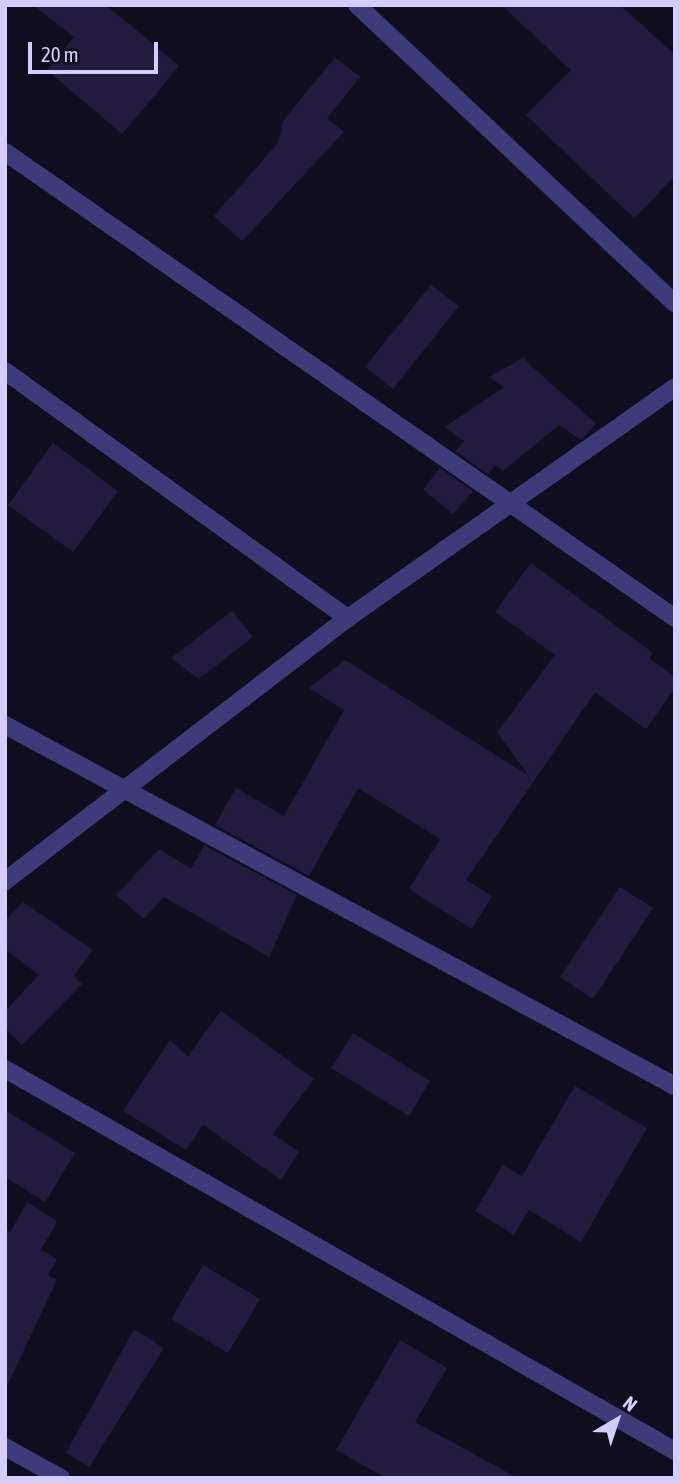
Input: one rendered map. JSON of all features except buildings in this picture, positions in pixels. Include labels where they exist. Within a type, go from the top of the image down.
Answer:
[{"type":"street","points":[[357,5],[675,304]]},
{"type":"street","points":[[5,152],[675,618]]},
{"type":"street","points":[[5,371],[348,618]]},
{"type":"street","points":[[5,881],[348,618],[508,502],[675,387]]},
{"type":"street","points":[[5,725],[675,1086]]},
{"type":"street","points":[[5,1069],[675,1451]]},
{"type":"street","points":[[5,1447],[61,1478]]}]
